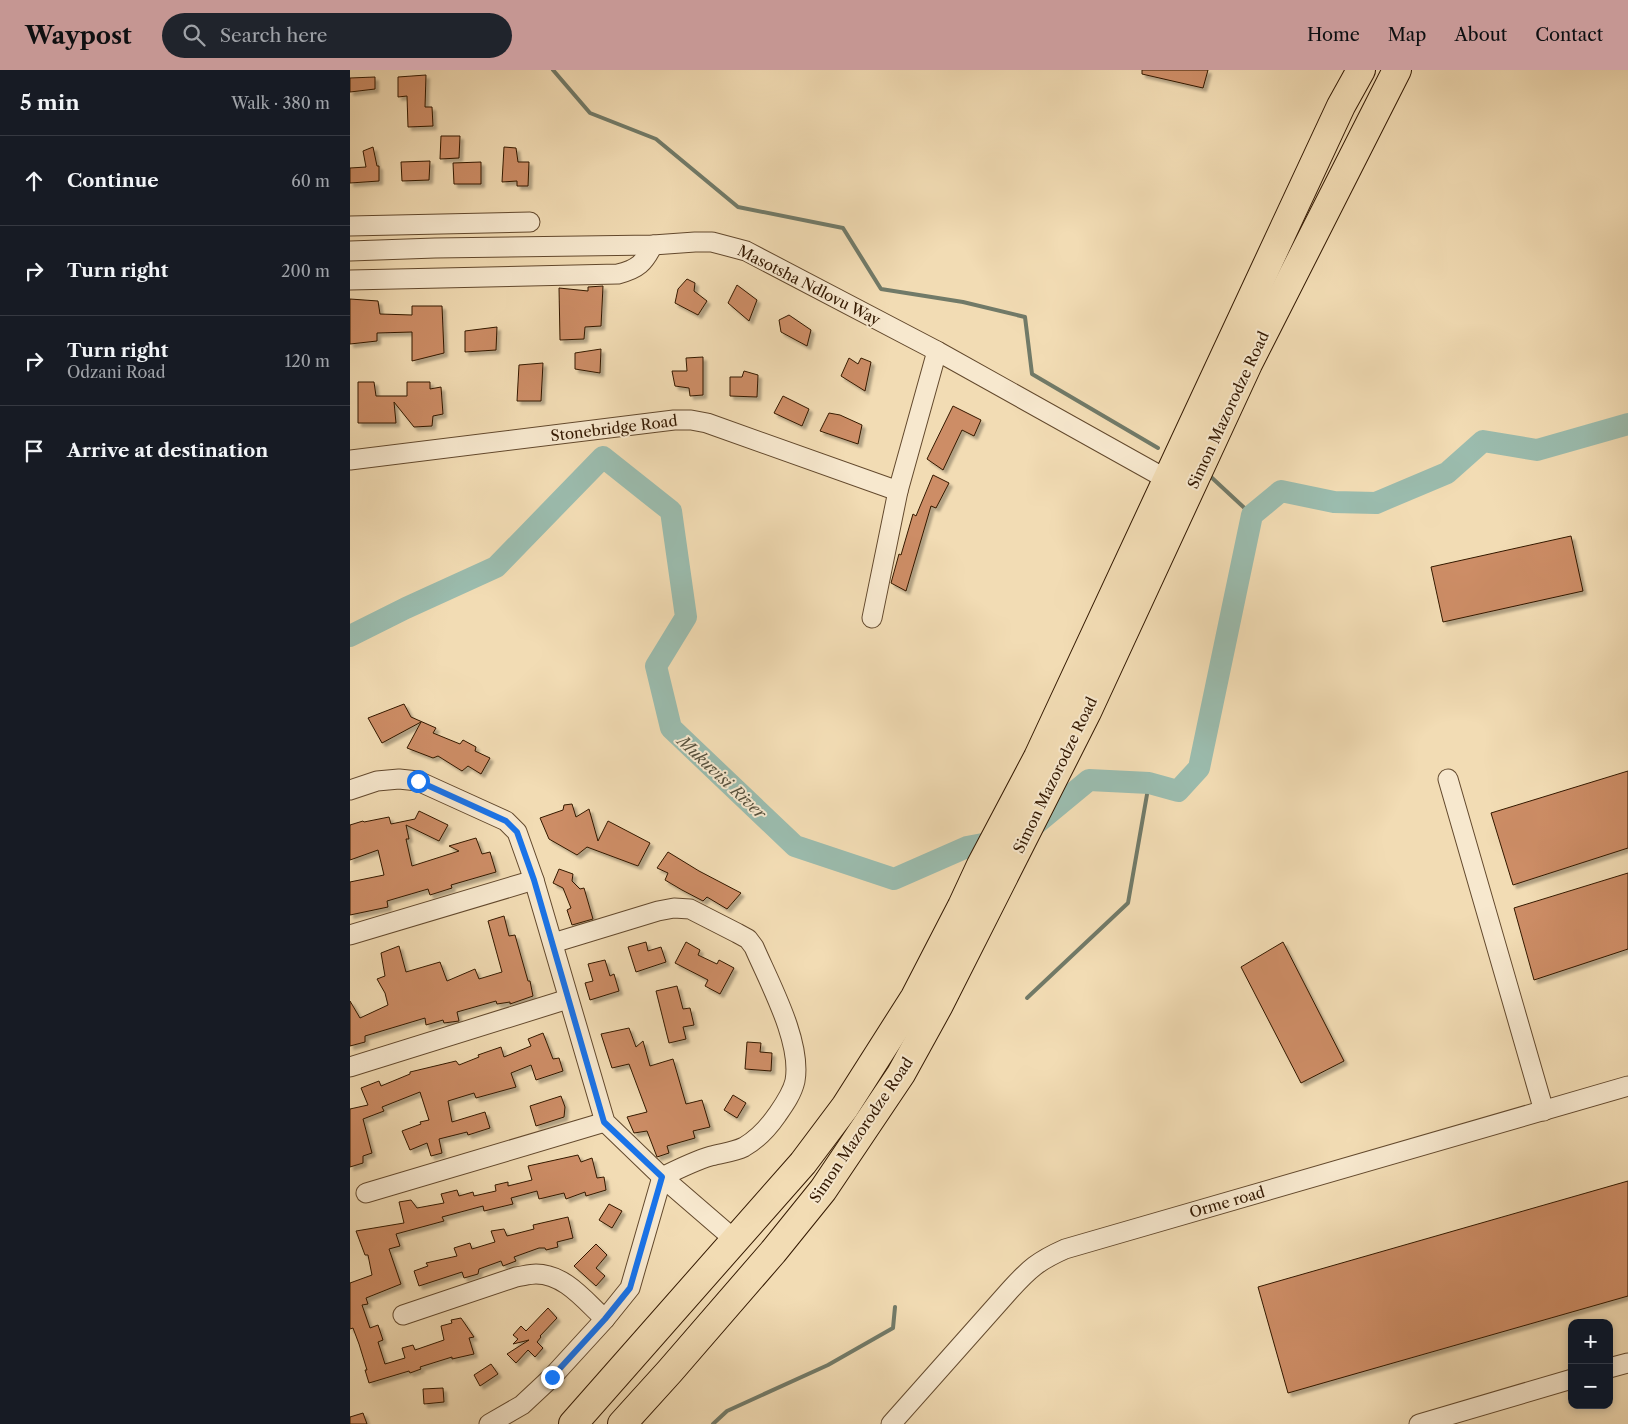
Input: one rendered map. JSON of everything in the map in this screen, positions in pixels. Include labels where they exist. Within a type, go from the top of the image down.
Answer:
[{"type":"highway","name":"Simon Mazorodze Road","points":[[622,1424],[773,1252],[834,1174],[901,1074],[939,1005],[993,870],[1049,760],[1168,480],[1341,106],[1361,70]]},
{"type":"highway","name":"Simon Mazorodze Road","points":[[1049,760],[1095,694],[1248,364],[1397,70]]},
{"type":"highway","points":[[573,1424],[803,1163],[850,1099],[915,997],[958,914],[993,870]]},
{"type":"street","points":[[350,226],[530,222]]},
{"type":"street","name":"Masotsha Ndlovu Way","points":[[350,251],[653,245],[712,242],[746,251],[937,351],[1168,480]]},
{"type":"street","points":[[350,280],[618,274],[631,271],[640,265],[647,258],[653,245]]},
{"type":"street","points":[[872,618],[898,491],[937,351]]},
{"type":"street","name":"Stonebridge Road","points":[[350,460],[674,420],[691,420],[715,426],[898,491]]},
{"type":"street","points":[[350,790],[377,782],[399,779],[418,781],[506,821],[517,832],[553,943],[604,1122],[662,1177],[735,1240]]},
{"type":"street","points":[[1448,779],[1544,1111]]},
{"type":"street","points":[[350,935],[534,880]]},
{"type":"street","points":[[489,1424],[522,1405],[552,1377],[605,1319],[630,1288],[662,1177],[711,1156],[743,1148],[755,1140],[770,1126],[790,1095],[795,1082],[796,1066],[790,1033],[754,947],[748,939],[737,932],[690,909],[674,908],[658,911],[553,943]]},
{"type":"street","points":[[350,1068],[568,999]]},
{"type":"street","name":"Orme road","points":[[891,1424],[1028,1270],[1043,1258],[1073,1246],[1628,1086]]},
{"type":"street","points":[[366,1193],[604,1122]]},
{"type":"street","points":[[403,1315],[516,1277],[536,1274],[551,1276],[563,1281],[605,1319]]},
{"type":"street","points":[[1613,1367],[1628,1363]]},
{"type":"street","points":[[1419,1424],[1568,1380]]},
{"type":"building","points":[[1142,70],[1208,70],[1203,88],[1142,74]]},
{"type":"building","points":[[426,75],[425,107],[432,107],[433,126],[408,127],[407,96],[398,97],[398,77]]},
{"type":"building","points":[[375,77],[375,89],[350,92],[350,78]]},
{"type":"building","points":[[441,136],[460,136],[459,158],[440,159]]},
{"type":"building","points":[[373,147],[377,166],[379,166],[379,181],[350,183],[350,168],[366,167],[363,151]]},
{"type":"building","points":[[504,147],[516,148],[518,162],[529,162],[528,186],[517,186],[517,181],[502,182]]},
{"type":"building","points":[[430,161],[429,180],[402,181],[401,162]]},
{"type":"building","points":[[481,162],[481,184],[454,184],[453,163]]},
{"type":"building","points":[[687,279],[695,283],[694,291],[707,301],[698,315],[675,303],[678,289]]},
{"type":"building","points":[[737,285],[757,300],[749,321],[728,303]]},
{"type":"building","points":[[603,286],[601,326],[585,327],[584,339],[560,340],[559,288],[588,291],[588,287]]},
{"type":"building","points":[[350,299],[378,301],[380,314],[412,315],[412,306],[442,306],[444,353],[412,361],[412,332],[377,333],[377,341],[350,344]]},
{"type":"building","points":[[789,315],[811,330],[807,346],[781,332],[779,320]]},
{"type":"building","points":[[497,327],[496,350],[465,352],[465,331]]},
{"type":"building","points":[[601,349],[600,373],[575,369],[575,353]]},
{"type":"building","points":[[703,357],[703,395],[690,396],[689,388],[675,386],[672,371],[687,371],[686,358]]},
{"type":"building","points":[[849,358],[858,364],[861,358],[871,362],[865,391],[841,376]]},
{"type":"building","points":[[543,363],[541,401],[517,401],[519,365]]},
{"type":"building","points":[[744,371],[758,375],[757,397],[730,396],[730,377],[742,377]]},
{"type":"building","points":[[358,382],[374,382],[376,396],[407,396],[407,382],[430,382],[430,389],[441,387],[443,414],[433,416],[432,426],[414,427],[394,402],[396,423],[358,423]]},
{"type":"building","points":[[783,396],[809,409],[802,426],[774,413]]},
{"type":"building","points":[[953,406],[981,420],[974,436],[962,430],[943,470],[927,459]]},
{"type":"building","points":[[829,413],[840,415],[862,425],[858,444],[820,431]]},
{"type":"building","points":[[933,475],[949,483],[936,508],[931,506],[906,591],[891,583],[913,514],[916,516]]},
{"type":"building","points":[[1571,536],[1583,591],[1443,622],[1431,567]]},
{"type":"building","points":[[404,704],[411,717],[436,728],[433,733],[460,744],[463,740],[476,747],[475,751],[490,758],[481,774],[468,766],[462,771],[438,756],[433,758],[407,748],[421,722],[382,743],[368,718]]},
{"type":"building","points":[[1628,771],[1628,848],[1513,885],[1491,813]]},
{"type":"building","points":[[572,804],[576,817],[589,809],[598,841],[608,821],[650,843],[638,866],[587,847],[577,855],[549,839],[540,818],[563,810],[564,805]]},
{"type":"building","points":[[419,811],[448,825],[439,841],[406,825],[409,839],[406,839],[412,866],[459,851],[449,846],[476,838],[482,854],[490,852],[496,872],[451,885],[452,888],[430,895],[428,889],[387,901],[388,907],[350,915],[350,882],[384,875],[378,850],[350,860],[350,825],[389,817],[391,824],[415,819]]},
{"type":"building","points":[[668,852],[741,893],[727,909],[707,897],[703,901],[682,890],[665,880],[668,873],[657,868]]},
{"type":"building","points":[[559,869],[573,874],[572,881],[580,889],[584,888],[593,919],[572,925],[567,910],[571,908],[563,888],[553,883]]},
{"type":"building","points":[[1628,873],[1628,949],[1534,980],[1514,908]]},
{"type":"building","points":[[504,916],[509,936],[515,935],[533,996],[510,1004],[510,1002],[497,1004],[496,1001],[457,1012],[459,1021],[444,1023],[443,1020],[426,1025],[425,1018],[365,1036],[365,1042],[350,1046],[350,1001],[360,1018],[388,1005],[385,993],[377,979],[385,976],[381,953],[399,946],[406,972],[440,962],[447,981],[475,969],[479,979],[502,972],[488,921]]},
{"type":"building","points":[[646,942],[648,951],[661,947],[666,962],[636,972],[628,947]]},
{"type":"building","points":[[686,942],[700,950],[698,955],[717,964],[719,960],[734,968],[720,994],[705,986],[708,980],[675,963]]},
{"type":"building","points":[[1283,942],[1344,1061],[1301,1083],[1241,967]]},
{"type":"building","points":[[605,960],[610,976],[614,974],[619,991],[590,1000],[585,983],[593,981],[588,964]]},
{"type":"building","points":[[677,986],[683,1009],[690,1008],[694,1025],[683,1027],[686,1039],[669,1043],[656,991]]},
{"type":"building","points":[[629,1028],[636,1047],[643,1041],[650,1066],[673,1059],[686,1104],[702,1100],[710,1127],[693,1131],[695,1138],[667,1146],[669,1153],[657,1157],[647,1131],[634,1133],[627,1117],[647,1112],[629,1064],[612,1068],[601,1034]]},
{"type":"building","points":[[543,1033],[553,1059],[559,1058],[563,1071],[536,1080],[531,1065],[511,1073],[516,1087],[476,1098],[474,1093],[448,1101],[452,1122],[485,1112],[490,1128],[468,1135],[467,1132],[439,1139],[442,1153],[431,1156],[427,1143],[410,1150],[402,1131],[421,1124],[420,1122],[429,1120],[420,1092],[382,1107],[384,1111],[363,1119],[372,1153],[363,1156],[363,1163],[350,1167],[350,1109],[368,1105],[361,1088],[379,1081],[381,1086],[410,1074],[410,1072],[456,1061],[459,1065],[479,1057],[478,1055],[501,1047],[504,1057],[531,1046],[528,1039]]},
{"type":"building","points":[[747,1042],[761,1043],[760,1052],[772,1053],[771,1071],[745,1069]]},
{"type":"building","points":[[733,1095],[746,1103],[737,1118],[724,1110]]},
{"type":"building","points":[[561,1096],[565,1107],[564,1117],[536,1126],[530,1106]]},
{"type":"building","points":[[578,1155],[581,1162],[592,1158],[597,1178],[604,1177],[606,1190],[586,1196],[585,1192],[566,1199],[564,1193],[539,1199],[537,1191],[511,1198],[513,1204],[484,1211],[483,1206],[442,1217],[444,1221],[396,1234],[400,1246],[389,1249],[401,1284],[366,1298],[368,1304],[362,1305],[370,1328],[378,1325],[383,1340],[378,1342],[385,1364],[405,1358],[402,1348],[413,1345],[415,1350],[444,1340],[441,1326],[452,1323],[451,1320],[461,1318],[474,1337],[469,1338],[474,1354],[452,1359],[452,1357],[420,1367],[421,1369],[410,1373],[409,1371],[369,1383],[359,1344],[353,1328],[350,1329],[350,1283],[372,1275],[368,1255],[365,1255],[356,1231],[404,1223],[399,1202],[411,1200],[417,1208],[444,1203],[441,1194],[457,1190],[459,1196],[473,1192],[474,1196],[496,1191],[495,1185],[508,1182],[508,1186],[532,1180],[528,1166]]},
{"type":"building","points":[[1628,1181],[1628,1296],[1288,1393],[1258,1287]]},
{"type":"building","points":[[609,1204],[622,1211],[612,1228],[599,1220]]},
{"type":"building","points":[[568,1217],[573,1238],[557,1242],[558,1247],[546,1250],[545,1248],[539,1248],[514,1257],[516,1261],[503,1266],[501,1261],[479,1269],[478,1274],[464,1278],[462,1272],[419,1286],[414,1271],[428,1266],[426,1263],[457,1256],[454,1248],[470,1243],[472,1249],[495,1242],[491,1231],[504,1229],[507,1236],[534,1229],[533,1225]]},
{"type":"building","points":[[596,1244],[607,1255],[596,1268],[605,1276],[596,1286],[574,1266]]},
{"type":"building","points":[[548,1308],[557,1318],[540,1336],[537,1342],[543,1348],[535,1357],[528,1350],[516,1363],[507,1354],[529,1340],[513,1344],[518,1339],[513,1335],[521,1326],[526,1331]]},
{"type":"building","points":[[491,1364],[498,1374],[480,1386],[474,1375]]},
{"type":"building","points":[[443,1388],[444,1402],[424,1404],[423,1389]]},
{"type":"building","points":[[363,1413],[367,1424],[350,1424],[350,1417]]},
{"type":"waterway","points":[[553,70],[590,113],[656,139],[738,207],[843,228],[881,289],[963,302],[1025,317],[1032,374],[1158,448]]},
{"type":"waterway","name":"Mukuvisi River","points":[[350,636],[496,567],[603,457],[671,511],[686,617],[656,666],[671,728],[795,846],[894,879],[967,847],[1020,837],[1089,780],[1149,783],[1178,791],[1199,768],[1252,515],[1281,491],[1334,502],[1376,503],[1447,473],[1483,441],[1537,450],[1628,424]]},
{"type":"waterway","points":[[1210,476],[1252,515]]},
{"type":"waterway","points":[[1027,998],[1128,903],[1149,783]]},
{"type":"waterway","points":[[713,1424],[727,1411],[828,1365],[893,1328],[895,1307]]},
{"type":"route","points":[[418,781],[506,821],[517,832],[553,943],[604,1122],[662,1177],[636,1275],[630,1288],[622,1300],[552,1377]]}]
